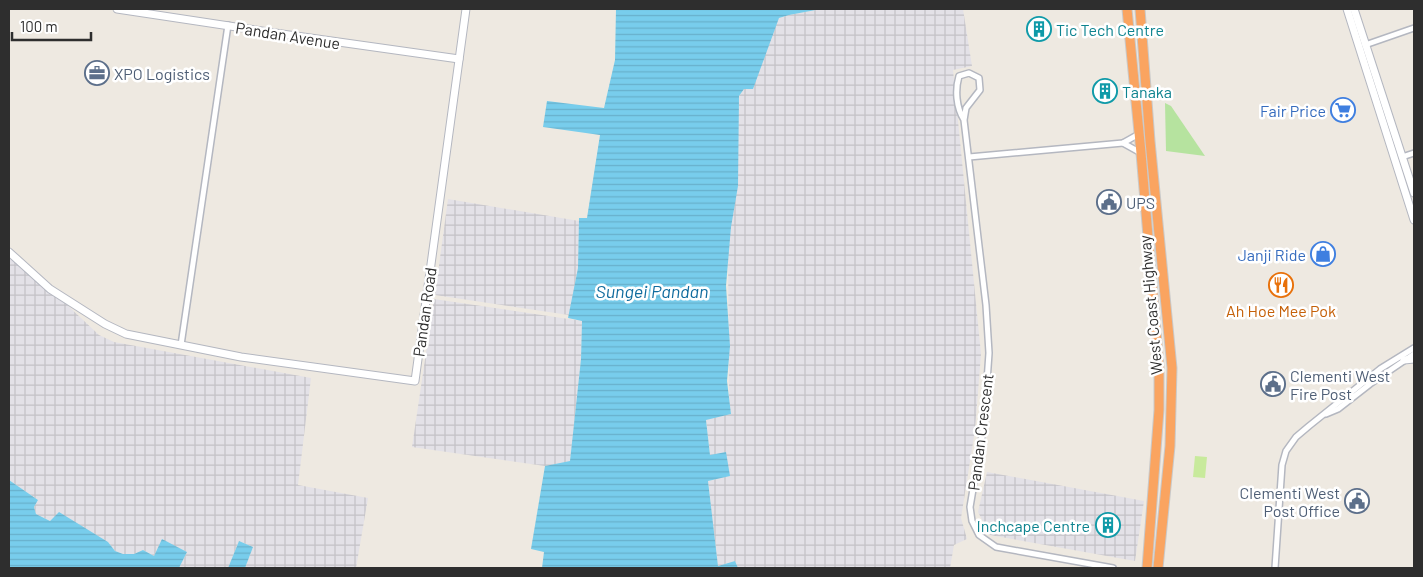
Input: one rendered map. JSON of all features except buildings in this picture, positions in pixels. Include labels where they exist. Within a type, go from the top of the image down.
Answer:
[{"type":"highway","name":"West Coast Highway","points":[[1127,9],[1141,153],[1159,390],[1154,492],[1147,568]]},
{"type":"highway","name":"West Coast Highway","points":[[1140,9],[1173,391],[1168,470],[1158,568]]},
{"type":"highway","points":[[1150,265],[1156,268],[1162,263]]},
{"type":"street","name":"Pandan Avenue","points":[[117,9],[291,36],[459,59]]},
{"type":"street","name":"Pandan Road","points":[[9,252],[50,289],[126,334],[241,357],[415,381],[466,9]]},
{"type":"street","points":[[1351,10],[1387,121],[1414,219]]},
{"type":"street","points":[[181,345],[228,25]]},
{"type":"street","points":[[1363,47],[1414,28]]},
{"type":"street","name":"Pandan Crescent","points":[[964,120],[958,110],[956,85],[959,76],[969,73],[979,78],[981,86],[966,108],[964,120],[986,304],[989,353],[984,424],[970,507],[972,521],[979,535],[996,547],[1113,568]]},
{"type":"street","points":[[1387,121],[1414,193]]},
{"type":"street","points":[[969,157],[1123,143],[1139,134]]},
{"type":"street","points":[[1123,143],[1141,153]]},
{"type":"street","points":[[1402,157],[1414,153]]},
{"type":"street","points":[[1275,568],[1286,452],[1296,437],[1334,405],[1380,369],[1414,348]]},
{"type":"street","points":[[1324,415],[1338,409],[1414,354]]},
{"type":"street","points":[[1404,360],[1414,358]]},
{"type":"shaded area","points":[[821,9],[963,9],[972,66],[953,70],[981,354],[975,430],[961,518],[967,539],[954,545],[950,568],[738,568],[735,561],[718,566],[708,481],[729,476],[710,455],[706,419],[731,414],[729,399],[728,240],[739,96],[779,18]]},
{"type":"shaded area","points":[[448,199],[579,221],[578,268],[569,315],[435,295]]},
{"type":"shaded area","points":[[9,250],[99,335],[114,342],[311,378],[298,485],[368,498],[356,568],[245,568],[253,547],[239,541],[228,568],[179,568],[187,552],[162,540],[154,556],[143,550],[134,554],[123,554],[115,551],[108,542],[59,513],[50,521],[36,514],[34,507],[38,500],[9,480]]},
{"type":"shaded area","points":[[434,299],[582,321],[581,359],[570,462],[545,466],[412,447]]},
{"type":"shaded area","points":[[987,472],[1144,501],[1135,561],[990,535],[978,512]]},
{"type":"green space","points":[[1165,103],[1171,106],[1205,156],[1166,151]]},
{"type":"green space","points":[[1195,456],[1207,457],[1205,478],[1193,477]]},
{"type":"water","name":"Sungei Pandan","points":[[616,9],[821,9],[779,18],[753,89],[744,89],[739,96],[738,186],[731,227],[726,286],[730,346],[727,381],[731,414],[706,420],[710,455],[726,452],[730,476],[708,481],[718,566],[735,561],[738,568],[542,568],[544,552],[531,549],[545,466],[570,461],[581,359],[582,321],[568,318],[578,268],[579,218],[587,218],[600,135],[543,127],[547,101],[604,108],[615,60]]},
{"type":"water","points":[[9,480],[38,500],[34,507],[36,514],[50,521],[59,512],[108,542],[115,551],[123,554],[134,554],[143,550],[154,556],[162,539],[187,552],[179,568],[9,568]]},
{"type":"water","points":[[239,541],[253,547],[245,568],[228,568]]},
{"type":"place","name":"Tic Tech Centre","points":[[1039,29]]},
{"type":"place","name":"XPO Logistics","points":[[97,73]]},
{"type":"place","name":"Tanaka","points":[[1105,91]]},
{"type":"place","name":"Fair Price","points":[[1343,110]]},
{"type":"place","name":"UPS","points":[[1109,202]]},
{"type":"place","name":"Janji Ride","points":[[1323,254]]},
{"type":"place","name":"Ah Hoe Mee Pok","points":[[1281,285]]},
{"type":"place","name":"Clementi West Fire Post","points":[[1273,384]]},
{"type":"place","name":"Clementi West Post Office","points":[[1357,501]]},
{"type":"place","name":"Inchcape Centre","points":[[1108,525]]}]
